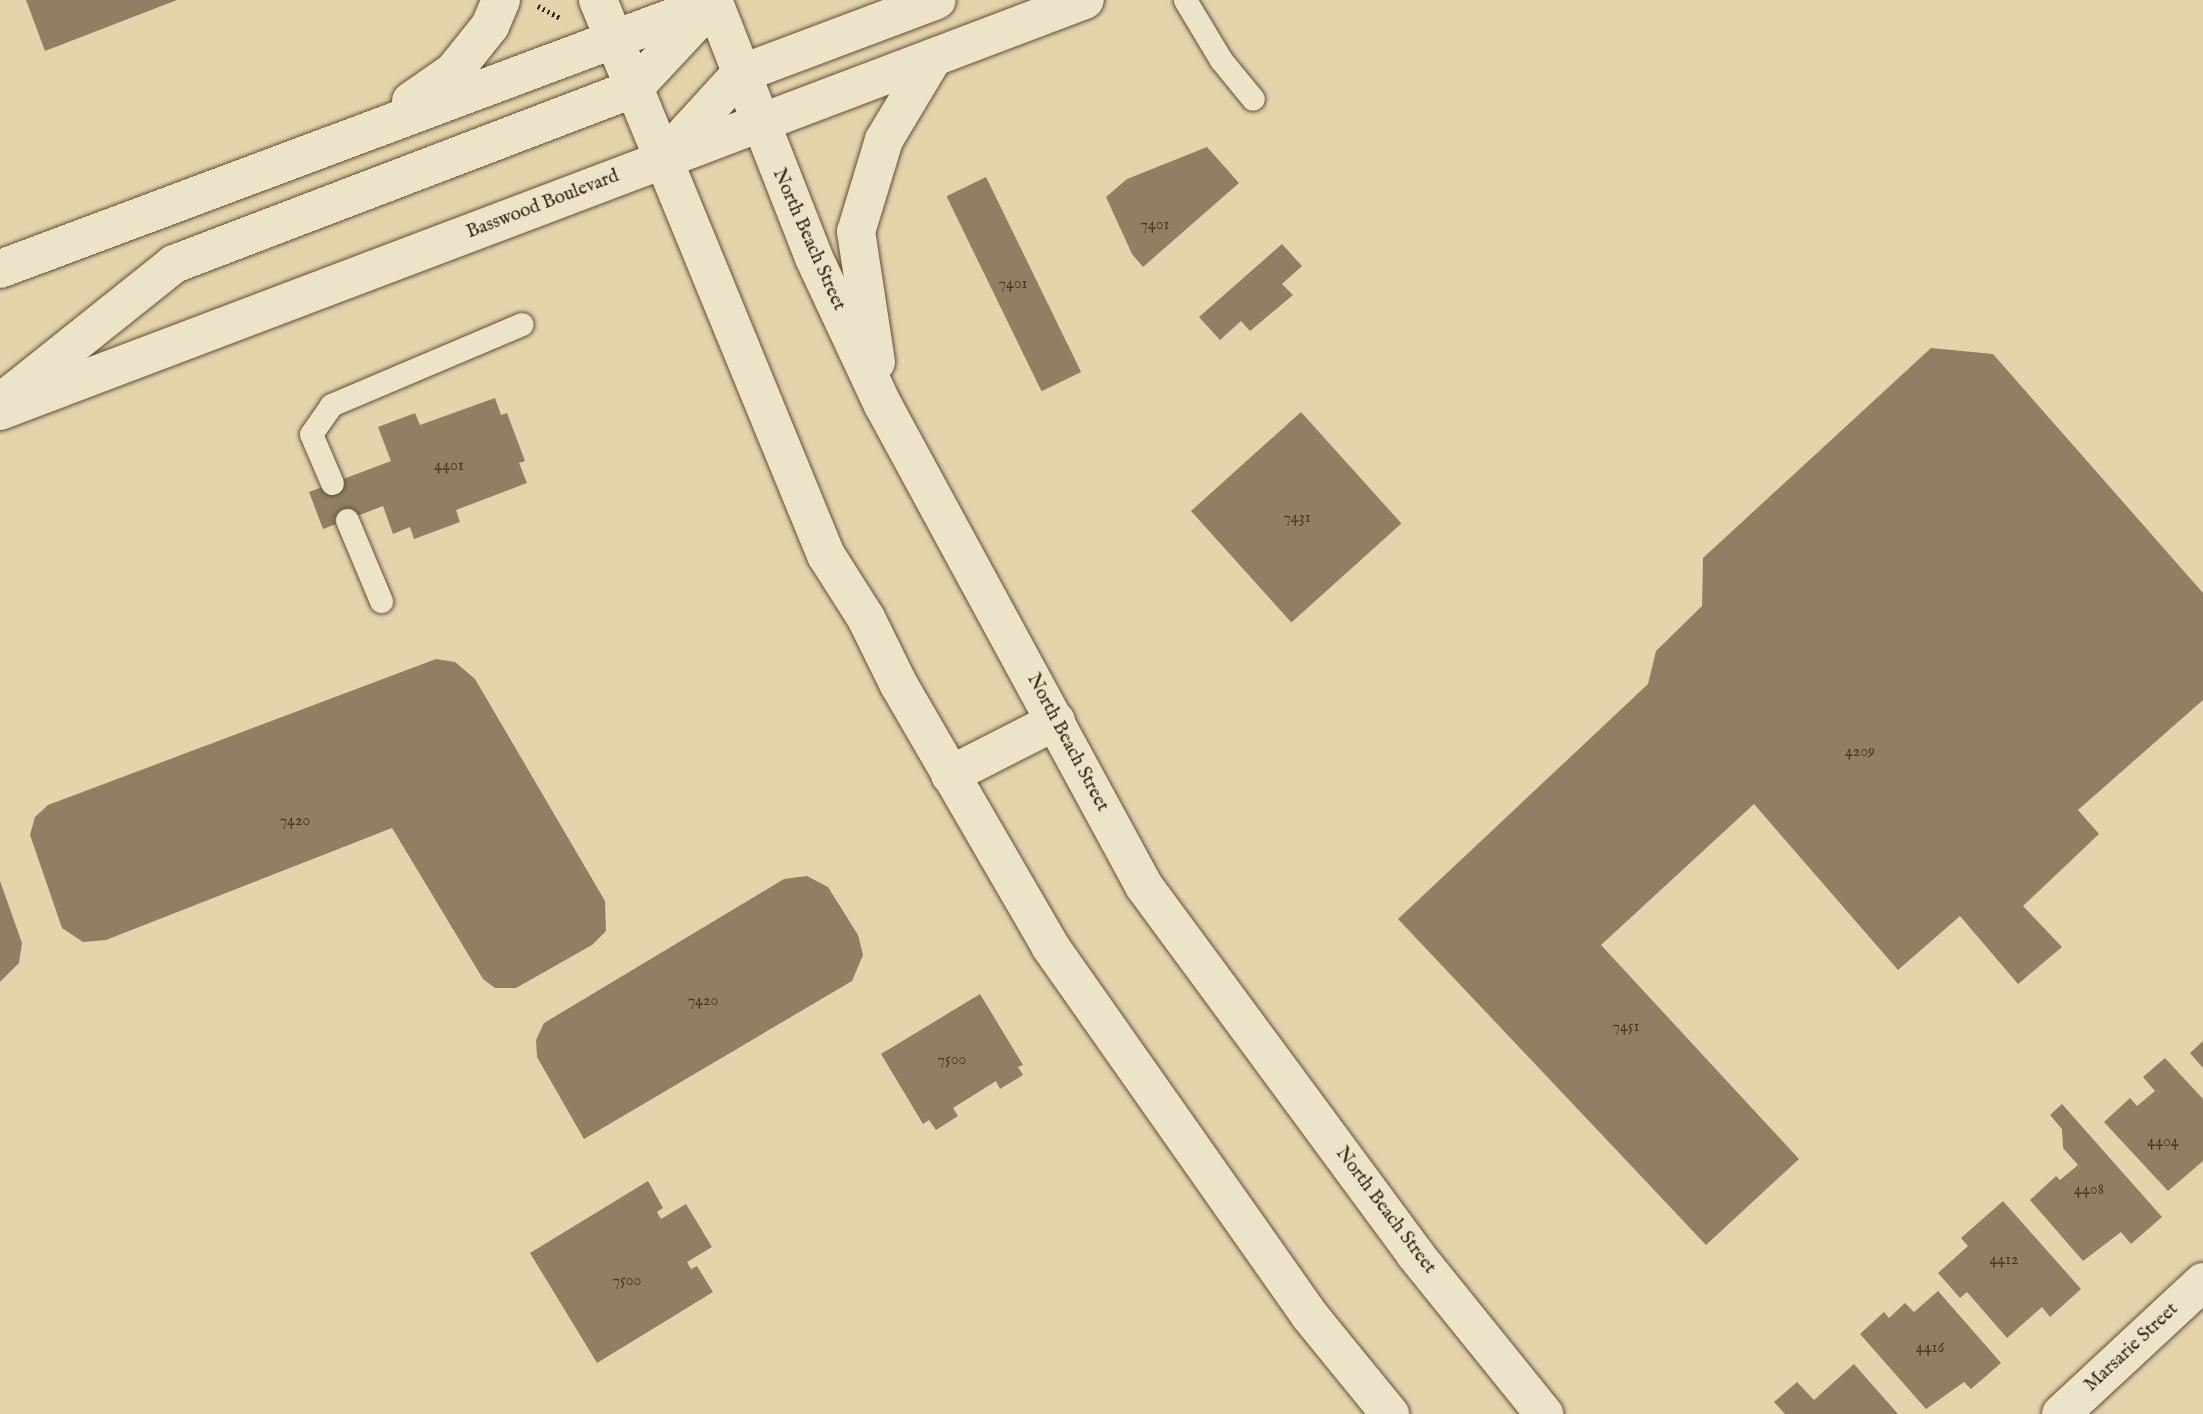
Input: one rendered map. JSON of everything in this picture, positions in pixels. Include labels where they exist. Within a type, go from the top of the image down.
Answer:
[{"type":"main road","points":[[372,129],[454,71],[490,26],[500,0]]},
{"type":"main road","points":[[598,0],[661,161],[826,555],[866,618],[950,775],[1050,946],[1310,1316],[1390,1414]]},
{"type":"main road","points":[[661,161],[740,74],[937,0]]},
{"type":"main road","name":"Basswood Boulevard","points":[[0,411],[1086,0]]},
{"type":"main road","points":[[0,269],[715,1]]},
{"type":"main road","points":[[0,403],[173,264],[633,89],[715,1]]},
{"type":"main road","name":"North Beach Street","points":[[715,1],[758,124],[814,258],[883,405],[1144,886],[1415,1254],[1544,1414]]},
{"type":"main road","points":[[883,405],[856,232],[884,141],[933,58]]},
{"type":"main road","points":[[950,775],[1056,721]]},
{"type":"main road","name":"Marsarie Street","points":[[2061,1414],[2203,1282]]},
{"type":"lane","points":[[1185,0],[1221,60],[1253,99]]},
{"type":"lane","points":[[332,483],[311,434],[331,405],[522,324]]},
{"type":"lane","points":[[347,520],[381,601]]},
{"type":"path","points":[[528,0],[562,19]]},
{"type":"building","points":[[26,0],[177,0],[45,51]]},
{"type":"building","points":[[1207,147],[1239,183],[1143,267],[1132,254],[1106,197],[1127,179]]},
{"type":"building","points":[[986,177],[1081,372],[1042,391],[946,196]]},
{"type":"building","points":[[1282,244],[1302,266],[1282,284],[1293,295],[1250,331],[1241,321],[1220,340],[1199,317]]},
{"type":"building","points":[[1931,348],[1993,354],[2203,593],[2203,700],[2078,810],[2099,834],[2023,906],[2062,947],[2018,984],[1960,916],[1898,970],[1754,804],[1601,945],[1799,1159],[1706,1245],[1398,919],[1648,684],[1656,651],[1702,606],[1703,558]]},
{"type":"building","points":[[495,398],[501,415],[507,413],[525,461],[519,463],[527,483],[456,510],[460,522],[414,539],[410,527],[393,534],[383,506],[323,529],[309,492],[391,461],[378,427],[415,413],[420,425]]},
{"type":"building","points":[[1301,412],[1401,523],[1291,623],[1191,511]]},
{"type":"building","points":[[436,659],[455,662],[475,679],[605,901],[606,931],[592,945],[516,988],[495,988],[483,979],[392,828],[106,940],[83,942],[62,928],[30,835],[35,817],[48,805]]},
{"type":"building","points":[[807,876],[828,887],[858,935],[863,955],[852,981],[584,1139],[537,1057],[536,1040],[544,1023],[784,879]]},
{"type":"building","points":[[0,881],[22,943],[19,963],[0,982]]},
{"type":"building","points":[[980,994],[1023,1065],[1018,1067],[1023,1075],[1000,1089],[996,1081],[953,1108],[958,1116],[936,1130],[929,1120],[923,1124],[881,1054]]},
{"type":"building","points":[[2203,1041],[2203,1068],[2190,1053]]},
{"type":"building","points":[[2165,1058],[2203,1099],[2203,1161],[2168,1191],[2104,1122],[2130,1098],[2137,1106],[2155,1091],[2143,1077]]},
{"type":"building","points":[[2062,1104],[2162,1217],[2131,1244],[2121,1232],[2083,1261],[2030,1200],[2056,1176],[2060,1180],[2078,1165],[2063,1148],[2062,1129],[2050,1115]]},
{"type":"building","points":[[648,1181],[663,1208],[657,1212],[661,1219],[686,1204],[712,1247],[687,1262],[691,1269],[697,1266],[713,1292],[597,1363],[530,1253]]},
{"type":"building","points":[[2003,1201],[2081,1289],[2050,1317],[2042,1307],[2007,1338],[1967,1292],[1960,1298],[1938,1273],[1968,1246],[1961,1238]]},
{"type":"building","points":[[1938,1291],[2001,1363],[1971,1389],[1964,1382],[1926,1409],[1860,1334],[1884,1312],[1889,1318],[1905,1303],[1914,1312]]},
{"type":"building","points":[[1854,1364],[1898,1414],[1785,1414],[1774,1402],[1797,1382],[1814,1400]]}]
